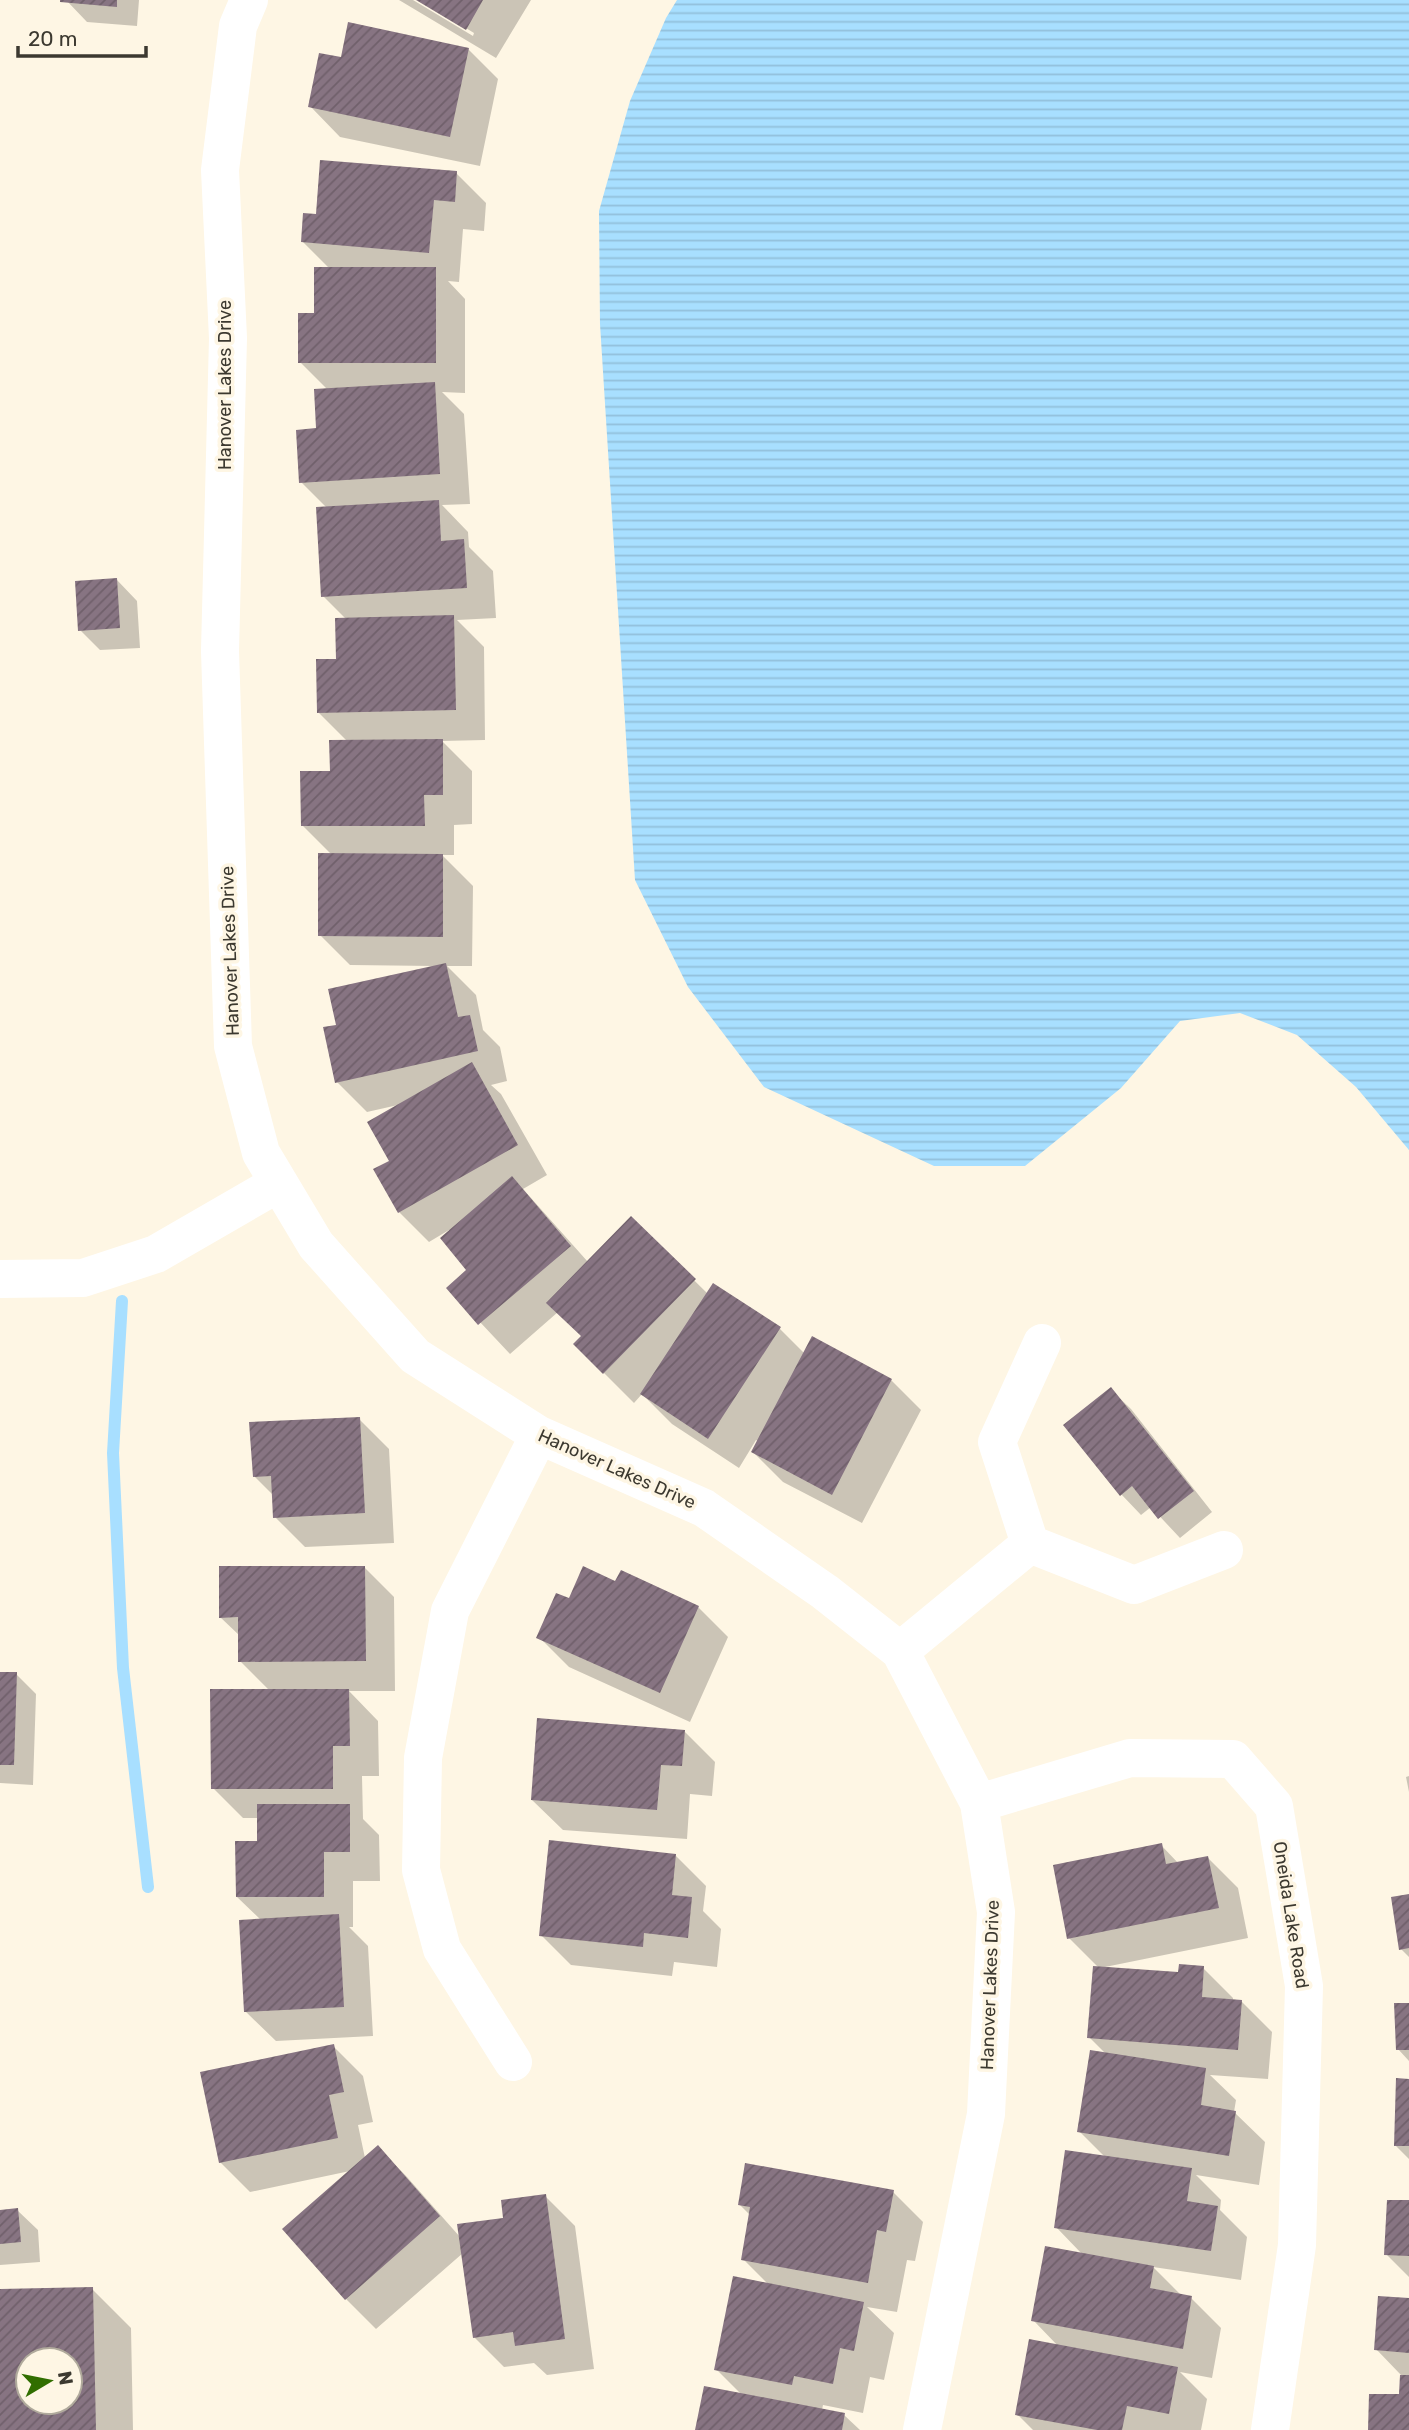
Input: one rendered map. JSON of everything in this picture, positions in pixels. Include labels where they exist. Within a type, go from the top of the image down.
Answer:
[{"type":"street","name":"Hanover Lakes Drive","points":[[250,0],[238,26],[220,170],[228,338],[220,651],[233,1046],[261,1153],[316,1245],[415,1356],[540,1435],[704,1508],[825,1592],[900,1651],[979,1803],[996,1912],[985,2114],[922,2430]]},
{"type":"street","points":[[0,1279],[83,1278],[156,1254],[279,1183]]},
{"type":"street","points":[[1030,1544],[997,1442],[1042,1343]]},
{"type":"street","points":[[513,2062],[442,1949],[421,1870],[423,1759],[450,1611],[540,1435]]},
{"type":"street","points":[[1030,1544],[1134,1585],[1224,1550]]},
{"type":"street","points":[[900,1651],[1030,1544]]},
{"type":"street","name":"Oneida Lake Road","points":[[979,1803],[1130,1758],[1233,1759],[1274,1805],[1304,1986],[1297,2245],[1270,2430]]},
{"type":"water","points":[[677,0],[1409,0],[1409,1150],[1356,1087],[1297,1035],[1240,1013],[1180,1021],[1121,1088],[1025,1166],[934,1166],[764,1087],[688,987],[635,880],[600,324],[599,211],[630,101],[666,18]]},
{"type":"building","points":[[117,0],[117,7],[60,2]]},
{"type":"building","points":[[416,0],[483,0],[466,30]]},
{"type":"building","points":[[348,22],[469,48],[450,137],[308,107],[319,53],[341,57]]},
{"type":"building","points":[[320,160],[457,171],[455,202],[434,200],[429,253],[301,242],[303,213],[316,214]]},
{"type":"building","points":[[314,267],[436,267],[436,363],[298,363],[298,313],[314,313]]},
{"type":"building","points":[[435,382],[440,474],[299,483],[296,430],[316,428],[314,389]]},
{"type":"building","points":[[439,500],[441,541],[464,539],[467,588],[321,597],[316,507]]},
{"type":"building","points":[[117,578],[120,628],[78,631],[75,581]]},
{"type":"building","points":[[454,615],[456,710],[317,713],[316,659],[336,659],[335,618]]},
{"type":"building","points":[[443,739],[443,795],[424,795],[425,826],[301,826],[300,771],[330,771],[329,740]]},
{"type":"building","points":[[318,853],[443,854],[443,937],[318,936]]},
{"type":"building","points":[[446,963],[458,1017],[470,1015],[478,1051],[335,1083],[323,1027],[336,1025],[328,989]]},
{"type":"building","points":[[472,1062],[518,1145],[398,1213],[373,1169],[389,1161],[367,1122]]},
{"type":"building","points":[[512,1176],[571,1246],[478,1325],[446,1288],[466,1270],[440,1238]]},
{"type":"building","points":[[631,1216],[696,1279],[603,1374],[573,1344],[581,1336],[546,1303]]},
{"type":"building","points":[[713,1283],[781,1327],[708,1439],[640,1394]]},
{"type":"building","points":[[812,1336],[892,1379],[832,1495],[751,1452]]},
{"type":"building","points":[[1111,1387],[1194,1491],[1158,1519],[1132,1486],[1120,1496],[1063,1425]]},
{"type":"building","points":[[360,1417],[365,1513],[273,1518],[271,1476],[253,1477],[249,1422]]},
{"type":"building","points":[[219,1566],[365,1566],[366,1661],[238,1662],[238,1617],[219,1618]]},
{"type":"building","points":[[583,1566],[615,1581],[621,1570],[699,1606],[660,1693],[536,1638],[556,1593],[569,1598]]},
{"type":"building","points":[[0,1672],[17,1672],[14,1765],[0,1765]]},
{"type":"building","points":[[210,1689],[349,1689],[350,1746],[333,1746],[333,1789],[211,1789]]},
{"type":"building","points":[[537,1718],[685,1730],[682,1766],[661,1765],[657,1810],[531,1800]]},
{"type":"building","points":[[257,1804],[350,1804],[350,1852],[324,1852],[324,1897],[236,1897],[235,1841],[257,1841]]},
{"type":"building","points":[[549,1840],[676,1854],[672,1895],[692,1897],[688,1938],[644,1933],[643,1947],[539,1936]]},
{"type":"building","points":[[1162,1843],[1166,1864],[1208,1856],[1219,1908],[1067,1939],[1053,1865]]},
{"type":"building","points":[[1409,1894],[1409,1948],[1399,1950],[1391,1897]]},
{"type":"building","points":[[339,1914],[344,2007],[244,2012],[239,1920]]},
{"type":"building","points":[[1179,1964],[1204,1966],[1202,1997],[1242,2000],[1238,2050],[1087,2038],[1093,1966],[1178,1972]]},
{"type":"building","points":[[1394,2003],[1409,2003],[1409,2050],[1396,2050]]},
{"type":"building","points":[[334,2044],[344,2092],[329,2095],[338,2138],[219,2163],[200,2072]]},
{"type":"building","points":[[1090,2050],[1206,2068],[1201,2105],[1236,2111],[1229,2156],[1077,2132]]},
{"type":"building","points":[[1396,2078],[1409,2079],[1409,2146],[1394,2146]]},
{"type":"building","points":[[378,2145],[440,2216],[345,2300],[282,2229]]},
{"type":"building","points":[[1065,2150],[1192,2168],[1187,2201],[1218,2206],[1211,2251],[1054,2228]]},
{"type":"building","points":[[745,2163],[894,2190],[886,2232],[877,2230],[868,2283],[741,2260],[750,2207],[738,2205]]},
{"type":"building","points":[[546,2194],[565,2339],[515,2346],[513,2332],[473,2338],[457,2224],[503,2218],[501,2200]]},
{"type":"building","points":[[1387,2200],[1409,2200],[1409,2256],[1384,2255]]},
{"type":"building","points":[[18,2208],[21,2242],[0,2244],[0,2210]]},
{"type":"building","points":[[1045,2246],[1154,2266],[1150,2288],[1192,2296],[1183,2349],[1031,2321]]},
{"type":"building","points":[[733,2276],[864,2302],[854,2351],[840,2348],[833,2384],[794,2376],[792,2385],[714,2370]]},
{"type":"building","points":[[93,2287],[96,2430],[0,2430],[0,2289]]},
{"type":"building","points":[[1378,2296],[1409,2298],[1409,2353],[1374,2350]]},
{"type":"building","points":[[1029,2339],[1178,2367],[1169,2414],[1127,2406],[1122,2430],[1097,2430],[1015,2415]]},
{"type":"building","points":[[1400,2375],[1409,2375],[1409,2430],[1368,2430],[1369,2394],[1399,2394]]},
{"type":"building","points":[[704,2386],[845,2413],[842,2430],[695,2430]]},
{"type":"waterway","points":[[122,1301],[113,1453],[123,1668],[148,1887]]}]
